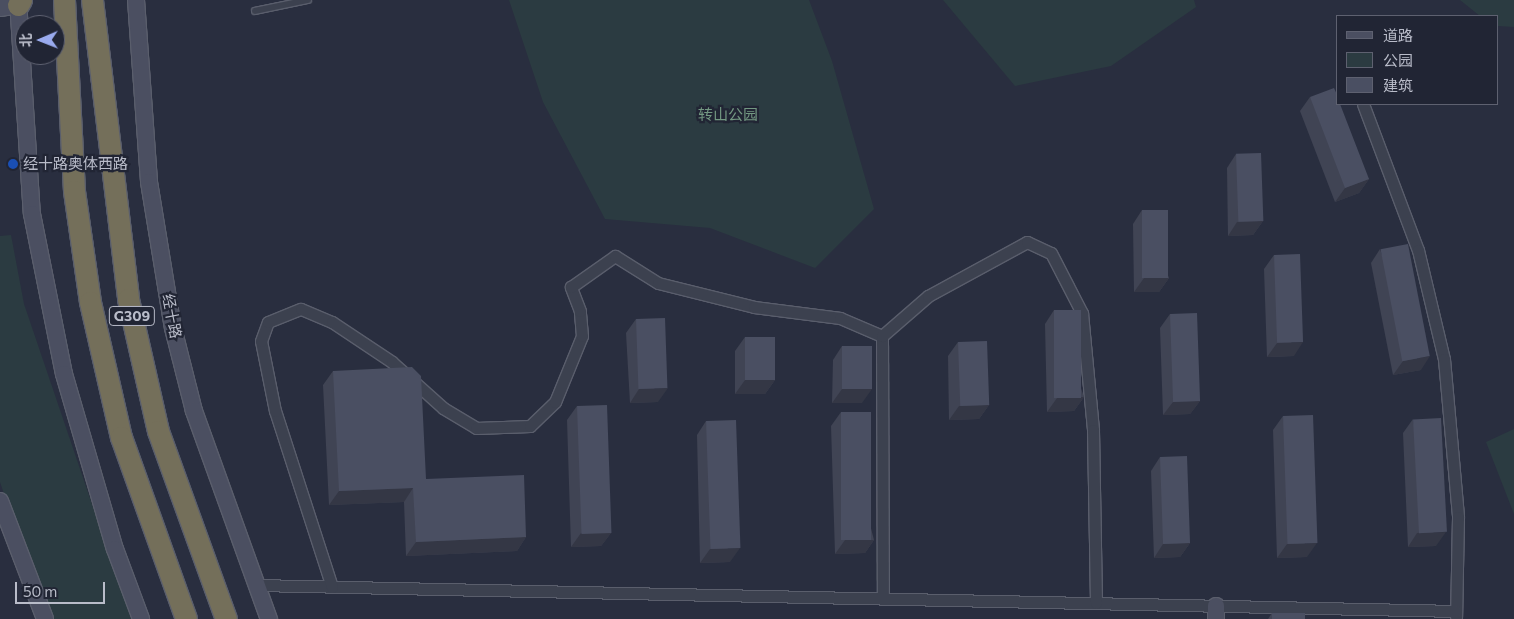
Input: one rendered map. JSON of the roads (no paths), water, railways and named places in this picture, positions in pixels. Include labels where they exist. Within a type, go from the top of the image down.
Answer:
[{"type":"highway","name":"G309","points":[[64,0],[74,191],[90,302],[121,437],[186,619]]},
{"type":"highway","name":"G309","points":[[92,0],[128,298],[158,431],[226,619]]},
{"type":"main road","name":"经十路","points":[[136,0],[150,182],[173,328],[194,411],[269,619]]},
{"type":"main road","points":[[14,3],[38,242],[64,374],[115,549],[141,619]]},
{"type":"main road","points":[[0,501],[45,619]]},
{"type":"street","points":[[256,585],[1096,603],[1216,612],[1456,615],[1458,517],[1444,359],[1418,250],[1363,105]]},
{"type":"street","points":[[883,599],[882,336],[928,296],[1026,242],[1051,253],[1082,313],[1090,367],[1096,603]]},
{"type":"street","points":[[332,587],[275,411],[261,341],[268,322],[301,309],[332,322],[476,428],[530,426],[554,402],[582,336],[580,311],[571,287],[615,256],[658,283],[754,307],[840,318],[882,336]]},
{"type":"lane","points":[[256,11],[308,0]]},
{"type":"place","name":"经十路奥体西路","points":[[13,164]]},
{"type":"park label","name":"转山公园","points":[[728,115]]}]
